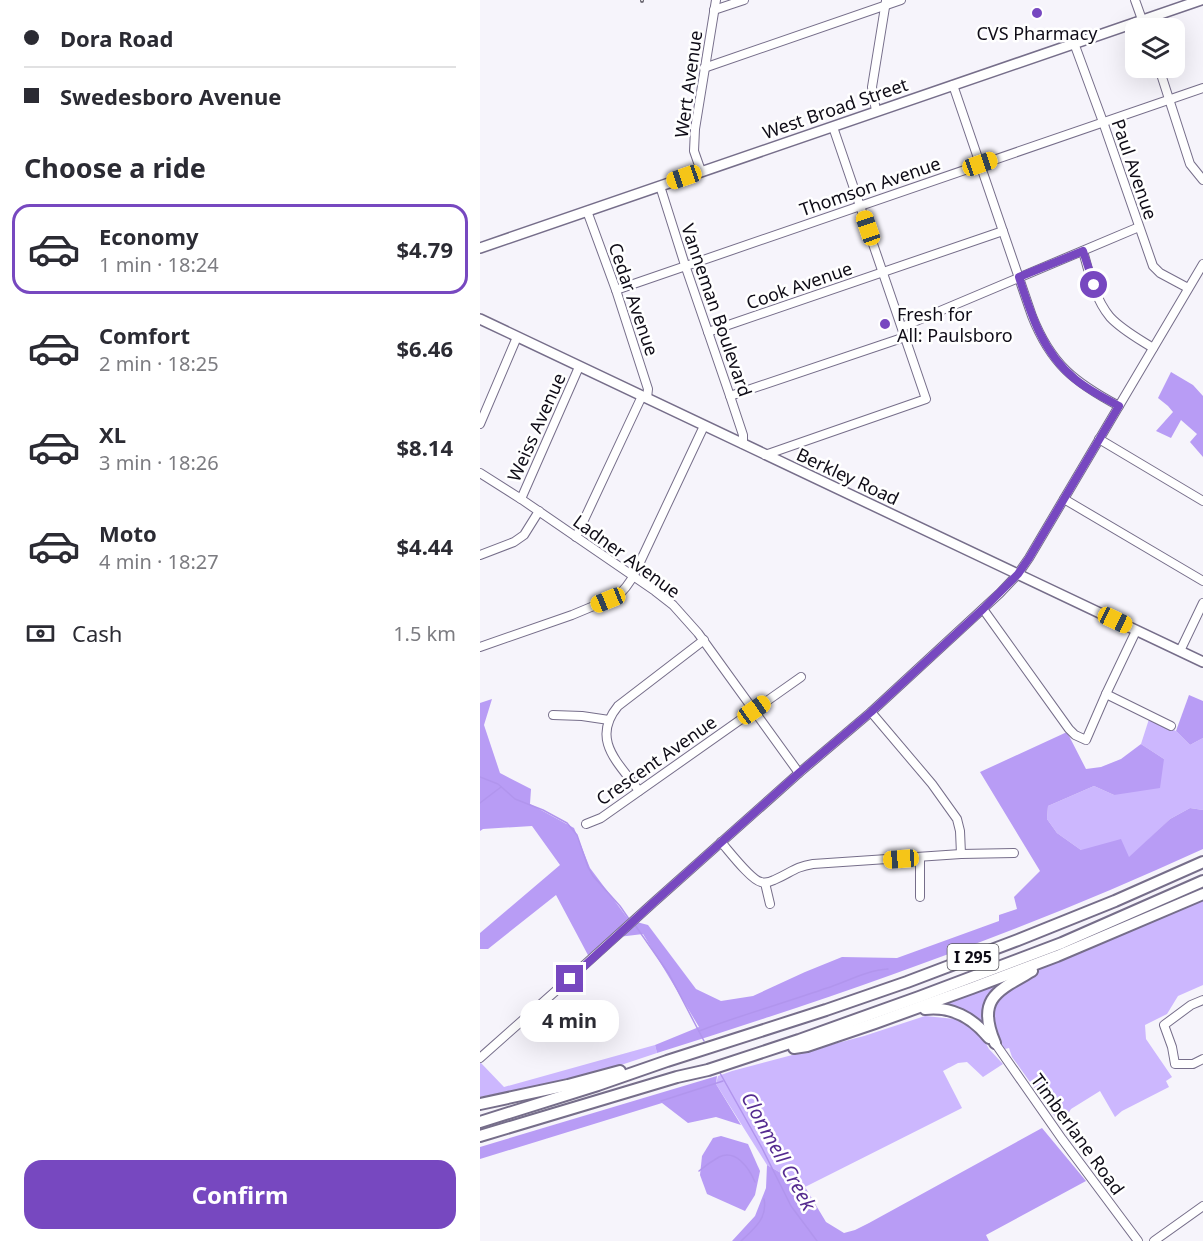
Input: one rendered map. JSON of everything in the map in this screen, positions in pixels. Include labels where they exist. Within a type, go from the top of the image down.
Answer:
[{"type":"highway","points":[[1133,894],[1142,883],[1203,856]]},
{"type":"highway","name":"I 295","points":[[480,1122],[907,982],[1133,894],[1203,862]]},
{"type":"highway","name":"I 295","points":[[480,1136],[799,1041],[1062,944],[1203,881]]},
{"type":"highway","points":[[743,1058],[807,1046],[913,1010],[1057,956],[1203,894]]},
{"type":"highway","points":[[995,1043],[990,1032],[988,1017],[993,998],[1006,986],[1057,956]]},
{"type":"highway","points":[[913,1010],[946,1009],[962,1014],[983,1030],[995,1043]]},
{"type":"highway","points":[[480,1104],[667,1061]]},
{"type":"main road","name":"West Broad Street","points":[[1158,18],[1201,0]]},
{"type":"main road","name":"West Broad Street","points":[[480,248],[876,111],[1074,44],[1125,29]]},
{"type":"main road","name":"Berkley Road","points":[[480,319],[1203,662]]},
{"type":"street","name":"Wert Avenue","points":[[701,171],[694,151],[695,129],[716,0]]},
{"type":"street","points":[[714,10],[744,0]]},
{"type":"street","points":[[704,68],[885,3],[901,0]]},
{"type":"street","points":[[1135,0],[1142,18]]},
{"type":"street","points":[[876,111],[872,87],[885,3]]},
{"type":"street","name":"Paul Avenue","points":[[1074,44],[1153,266],[1160,273],[1188,288]]},
{"type":"street","points":[[1163,78],[1190,164],[1203,180]]},
{"type":"street","points":[[953,85],[1042,338],[1053,356],[1076,379],[1119,406]]},
{"type":"street","name":"Thomson Avenue","points":[[616,290],[1203,88]]},
{"type":"street","points":[[765,455],[926,399],[833,127]]},
{"type":"street","name":"Vanneman Boulevard","points":[[660,186],[730,396],[743,444]]},
{"type":"street","name":"Cedar Avenue","points":[[587,211],[616,290],[648,389],[645,397]]},
{"type":"street","points":[[902,327],[1139,227]]},
{"type":"street","name":"Cook Avenue","points":[[708,332],[1003,231]]},
{"type":"street","points":[[1083,251],[1100,301],[1109,316],[1153,348]]},
{"type":"street","points":[[480,1058],[800,772],[871,712],[1018,574],[1188,288],[1201,274],[1203,264]]},
{"type":"street","points":[[480,424],[517,337]]},
{"type":"street","points":[[730,396],[905,337]]},
{"type":"street","name":"Weiss Avenue","points":[[521,499],[579,367]]},
{"type":"street","points":[[576,537],[645,397]]},
{"type":"street","points":[[480,647],[572,615],[618,596],[633,577],[704,426]]},
{"type":"street","points":[[1099,439],[1203,501]]},
{"type":"street","name":"Ladner Avenue","points":[[480,473],[539,511],[673,605],[704,640],[800,772]]},
{"type":"street","points":[[1064,499],[1203,581]]},
{"type":"street","points":[[480,555],[514,542],[524,535],[539,511]]},
{"type":"street","points":[[1180,651],[1203,603]]},
{"type":"street","points":[[983,609],[1069,729],[1086,740],[1136,631]]},
{"type":"street","points":[[639,791],[608,747],[605,733],[609,720],[618,706],[704,640]]},
{"type":"street","name":"Crescent Avenue","points":[[586,824],[601,818],[801,677]]},
{"type":"street","points":[[1106,694],[1171,726]]},
{"type":"street","points":[[871,712],[932,784],[957,819],[961,854]]},
{"type":"street","points":[[552,715],[609,720]]},
{"type":"street","points":[[721,842],[752,877],[765,883],[805,865],[961,854],[1014,853]]},
{"type":"street","points":[[920,858],[920,897]]},
{"type":"street","points":[[765,883],[770,904]]},
{"type":"street","points":[[1203,1000],[1191,1005],[1164,1025],[1175,1064],[1193,1064],[1203,1059]]},
{"type":"street","name":"Timberlane Road","points":[[995,1043],[1138,1241]]},
{"type":"street","points":[[1154,1241],[1203,1206]]},
{"type":"shaded area","points":[[1171,372],[1193,385],[1203,396],[1203,457],[1190,442],[1197,434],[1181,420],[1171,438],[1156,431],[1173,412],[1158,398]]},
{"type":"shaded area","points":[[1189,695],[1203,701],[1203,738],[1190,745],[1176,731]]},
{"type":"shaded area","points":[[492,699],[484,725],[500,773],[531,789],[530,804],[574,828],[590,868],[629,920],[648,925],[696,989],[721,1001],[753,996],[842,957],[897,958],[999,921],[999,915],[1017,909],[1014,897],[1040,871],[980,772],[1067,732],[1086,769],[1101,767],[1121,759],[1141,744],[1164,759],[1160,788],[1114,795],[1094,786],[1048,806],[1047,819],[1057,833],[1081,850],[1121,839],[1129,857],[1170,819],[1190,808],[1203,810],[1203,849],[1069,907],[933,960],[657,1053],[655,1045],[699,1027],[643,934],[610,938],[589,957],[556,895],[488,949],[480,949],[480,933],[560,865],[532,826],[480,831],[480,703]]},
{"type":"shaded area","points":[[1149,719],[1176,731],[1190,745],[1203,738],[1203,810],[1190,808],[1170,819],[1129,858],[1081,850],[1057,833],[1047,819],[1048,806],[1094,786],[1114,795],[1164,759],[1141,744]]},
{"type":"shaded area","points":[[1203,895],[1203,985],[1178,996],[1167,1014],[1145,1025],[1146,1039],[1172,1077],[1166,1081],[1169,1087],[1122,1111],[1115,1117],[1100,1091],[1071,1109],[1061,1125],[1012,1057],[1009,1048],[1005,1049],[995,1036],[990,1021],[995,1001],[1028,974]]},
{"type":"shaded area","points":[[1012,977],[986,1003],[984,1026],[969,1013],[943,1004]]},
{"type":"shaded area","points":[[925,1016],[955,1019],[980,1033],[989,1049],[1003,1064],[983,1077],[967,1062],[958,1063],[943,1071],[962,1108],[805,1187],[791,1183],[788,1177],[767,1165],[716,1084],[718,1076],[732,1071],[864,1036]]},
{"type":"shaded area","points":[[655,1045],[657,1053],[606,1070],[480,1097],[480,1063],[504,1087]]},
{"type":"shaded area","points":[[717,1076],[716,1084],[741,1125],[716,1117],[688,1123],[662,1103],[480,1159],[480,1147]]},
{"type":"shaded area","points":[[1042,1128],[1086,1181],[986,1235],[989,1241],[732,1241],[755,1216],[766,1188],[767,1165],[788,1177],[791,1183],[805,1187],[826,1222],[844,1233],[869,1223]]},
{"type":"shaded area","points":[[721,1136],[748,1144],[760,1171],[755,1195],[745,1211],[707,1194],[700,1175],[702,1156],[713,1138]]},
{"type":"waterway","name":"Clonmell Creek","points":[[480,777],[498,784],[515,799],[567,823],[577,835],[593,876],[629,919]]},
{"type":"waterway","points":[[480,803],[501,787]]},
{"type":"waterway","name":"Clonmell Creek","points":[[635,925],[669,974],[704,1041]]},
{"type":"waterway","points":[[699,1031],[864,974],[888,969]]},
{"type":"waterway","name":"Clonmell Creek","points":[[720,1073],[791,1206],[817,1241]]},
{"type":"waterway","points":[[661,1101],[723,1081]]},
{"type":"waterway","points":[[699,1171],[719,1157],[731,1156],[741,1161],[755,1182]]},
{"type":"waterway","points":[[741,1241],[762,1217],[764,1199]]},
{"type":"place","name":"CVS Pharmacy","points":[[1037,13]]},
{"type":"place","name":"Fresh for All: Paulsboro","points":[[885,324]]},
{"type":"route","points":[[570,979],[800,772],[886,698],[1018,574],[1119,406],[1076,379],[1049,351],[1035,323],[1019,277],[1083,251],[1094,285]]}]
